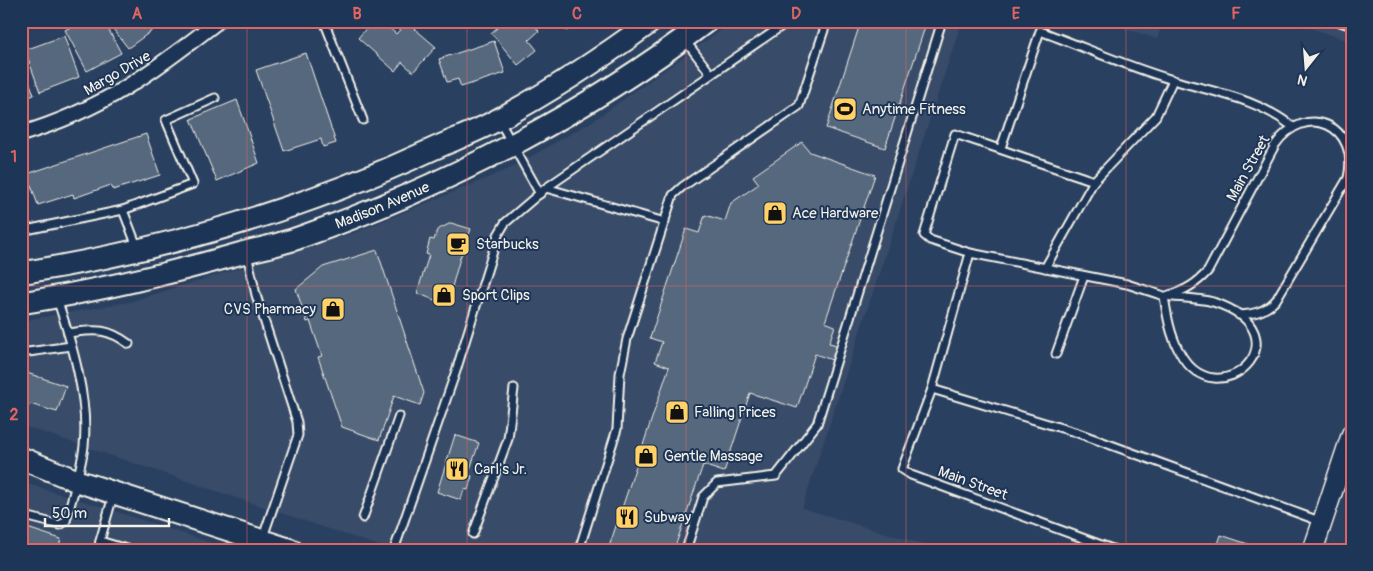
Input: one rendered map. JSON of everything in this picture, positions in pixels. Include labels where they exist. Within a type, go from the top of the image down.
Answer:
[{"type":"main road","name":"Madison Avenue","points":[[21,273],[91,262],[139,251],[282,210],[409,162],[498,120],[615,48],[652,21]]},
{"type":"main road","name":"Madison Avenue","points":[[21,303],[167,275],[299,238],[369,211],[442,179],[586,102],[684,38],[706,21]]},
{"type":"main road","points":[[21,458],[77,480],[252,540],[291,550]]},
{"type":"street","name":"Margo Drive","points":[[21,134],[89,108],[127,89],[162,65],[218,21]]},
{"type":"street","points":[[1313,550],[1352,433]]},
{"type":"lane","points":[[324,21],[363,120]]},
{"type":"lane","points":[[394,550],[456,371],[498,235],[505,223],[546,188],[789,21]]},
{"type":"lane","points":[[579,550],[617,429],[620,374],[627,339],[673,195],[799,106],[827,21]]},
{"type":"lane","points":[[686,550],[703,497],[717,483],[776,476],[817,424],[942,21]]},
{"type":"lane","points":[[1337,21],[1352,26]]},
{"type":"lane","points":[[1002,148],[1040,31],[1173,80],[1209,88],[1250,102],[1276,114],[1293,127],[1313,122],[1328,125],[1341,134],[1349,148],[1351,163],[1348,178],[1276,300],[1269,308],[1254,314],[1239,316]]},
{"type":"lane","points":[[684,38],[711,74]]},
{"type":"lane","points":[[1045,268],[1094,181],[1156,116],[1173,80]]},
{"type":"lane","points":[[21,231],[123,210],[193,184],[166,120],[215,98]]},
{"type":"lane","points":[[498,120],[540,194]]},
{"type":"lane","name":"Main Street","points":[[1164,296],[1181,292],[1196,284],[1208,271],[1275,145],[1284,132],[1293,127]]},
{"type":"lane","points":[[1094,181],[1002,148],[956,134],[924,235],[930,240],[970,253],[1127,284],[1164,296],[1212,302],[1239,316],[1253,328],[1257,342],[1254,356],[1247,368],[1235,376],[1221,378],[1204,375],[1190,366],[1180,352],[1169,325],[1164,296]]},
{"type":"lane","points":[[546,188],[665,222]]},
{"type":"lane","points":[[123,210],[139,251]]},
{"type":"lane","points":[[247,252],[256,295],[297,422],[298,435],[252,540]]},
{"type":"lane","name":"Main Street","points":[[970,253],[932,389],[902,469],[911,475],[1115,550]]},
{"type":"lane","points":[[1056,354],[1084,276]]},
{"type":"lane","points":[[21,515],[60,525],[66,521],[84,446],[84,407],[68,333],[57,297]]},
{"type":"lane","points":[[68,333],[103,330],[116,334],[129,344]]},
{"type":"lane","points":[[21,353],[71,346]]},
{"type":"lane","points":[[473,534],[508,438],[514,388]]},
{"type":"lane","points":[[932,389],[1078,433],[1322,522]]},
{"type":"lane","points":[[364,518],[399,416]]},
{"type":"lane","points":[[98,550],[114,492]]},
{"type":"lane","points":[[100,540],[130,550]]},
{"type":"shaded area","points":[[734,21],[962,21],[802,508],[943,550],[391,550],[21,425],[21,321],[129,302],[354,233],[509,169],[593,121]]},
{"type":"shaded area","points":[[1103,21],[1163,21],[1157,39]]},
{"type":"shaded area","points":[[1291,21],[1352,21],[1352,42]]},
{"type":"shaded area","points":[[21,482],[93,504],[233,550],[21,550]]},
{"type":"building","points":[[82,21],[104,21],[121,53],[87,71],[65,30]]},
{"type":"building","points":[[107,21],[159,21],[161,24],[128,48]]},
{"type":"building","points":[[382,21],[396,34],[407,22],[436,47],[413,72],[402,62],[395,71],[358,38],[369,25],[374,30]]},
{"type":"building","points":[[505,21],[531,21],[539,31],[529,40],[537,50],[518,65],[491,33]]},
{"type":"building","points":[[543,21],[556,21],[550,28]]},
{"type":"building","points":[[556,21],[576,21],[567,31]]},
{"type":"building","points":[[861,21],[927,21],[885,148],[826,128]]},
{"type":"building","points":[[64,36],[79,77],[40,92],[25,50]]},
{"type":"building","points":[[494,41],[505,73],[461,87],[458,79],[447,82],[439,59]]},
{"type":"building","points":[[306,53],[336,143],[323,147],[321,139],[284,151],[256,70]]},
{"type":"building","points":[[21,58],[34,95],[21,100]]},
{"type":"building","points":[[237,100],[259,163],[217,181],[191,119]]},
{"type":"building","points":[[146,134],[160,175],[113,190],[111,185],[74,198],[73,194],[38,205],[27,174]]},
{"type":"building","points":[[802,142],[810,152],[875,175],[825,322],[835,326],[829,343],[837,345],[832,360],[815,354],[797,408],[750,393],[724,472],[703,465],[674,550],[608,550],[669,367],[655,362],[662,342],[650,338],[686,229],[699,233],[705,215],[725,221],[731,203],[759,184],[753,176]]},
{"type":"building","points":[[451,223],[471,229],[460,258],[447,305],[417,293],[429,255],[426,254],[430,239],[434,240],[437,230]]},
{"type":"building","points":[[377,250],[424,393],[420,405],[394,396],[379,440],[342,427],[318,357],[322,356],[310,321],[307,322],[296,289],[323,267]]},
{"type":"building","points":[[21,371],[66,386],[57,412],[30,404],[28,407],[21,405]]},
{"type":"building","points":[[455,435],[479,443],[468,475],[472,476],[468,490],[464,489],[461,500],[437,492]]},
{"type":"building","points":[[21,526],[61,539],[58,550],[21,550]]},
{"type":"building","points":[[1221,535],[1257,547],[1257,550],[1216,550]]},
{"type":"place","name":"Anytime Fitness","points":[[845,109]]},
{"type":"place","name":"Ace Hardware","points":[[775,213]]},
{"type":"place","name":"Starbucks","points":[[458,244]]},
{"type":"place","name":"Sport Clips","points":[[444,295]]},
{"type":"place","name":"CVS Pharmacy","points":[[333,309]]},
{"type":"place","name":"Falling Prices","points":[[677,412]]},
{"type":"place","name":"Gentle Massage","points":[[646,456]]},
{"type":"place","name":"Carl's Jr.","points":[[457,469]]},
{"type":"place","name":"Subway","points":[[627,517]]}]
